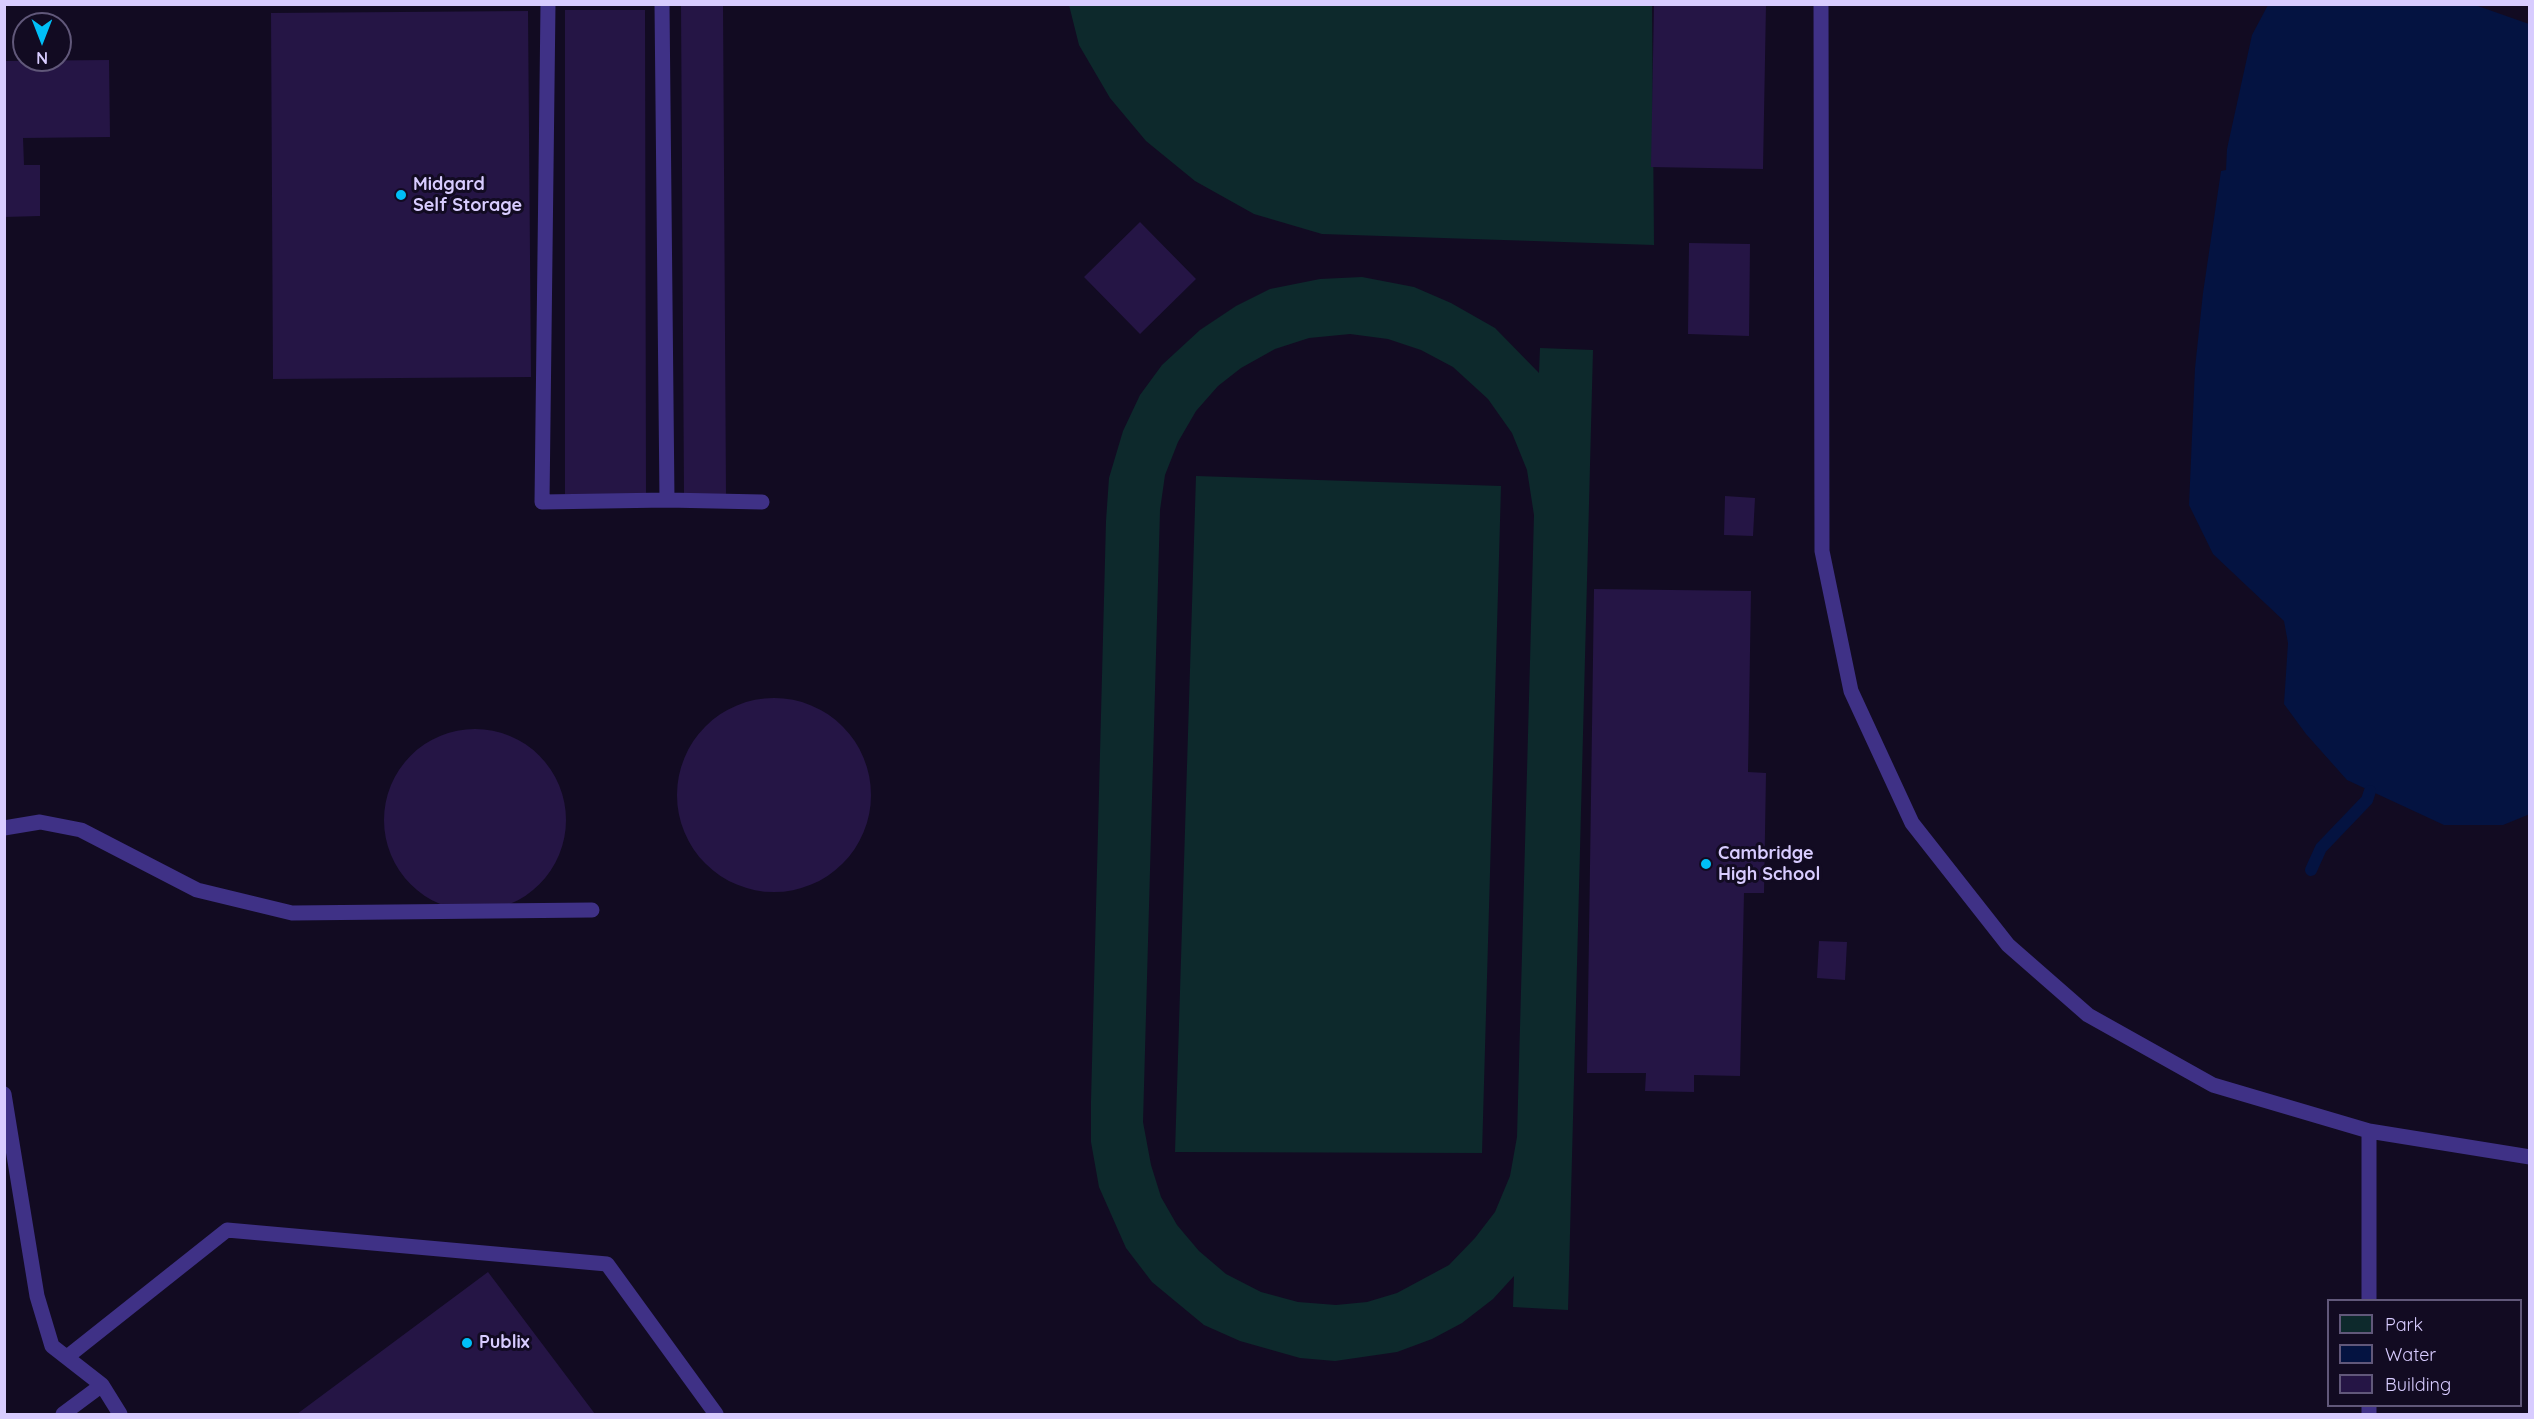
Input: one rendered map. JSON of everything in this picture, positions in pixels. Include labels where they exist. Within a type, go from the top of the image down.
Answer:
[{"type":"lane","points":[[548,4],[542,501],[762,501]]},
{"type":"lane","points":[[662,4],[667,500]]},
{"type":"lane","points":[[1821,4],[1822,551],[1851,691],[1912,823],[2008,945],[2088,1015],[2213,1084],[2369,1131],[2529,1157]]},
{"type":"lane","points":[[4,828],[40,822],[81,831],[197,890],[292,913],[592,910]]},
{"type":"lane","points":[[4,1094],[37,1296],[52,1346],[102,1385],[120,1414]]},
{"type":"lane","points":[[2369,1131],[2369,1299]]},
{"type":"lane","points":[[67,1357],[227,1230],[263,1233],[607,1264],[716,1414]]},
{"type":"lane","points":[[63,1414],[102,1385]]},
{"type":"green space","points":[[1069,5],[1652,5],[1654,245],[1322,234],[1254,214],[1195,181],[1146,141],[1110,98],[1079,45]]},
{"type":"green space","points":[[1362,277],[1414,287],[1451,303],[1495,328],[1539,373],[1540,348],[1593,350],[1568,1310],[1513,1307],[1514,1276],[1493,1299],[1462,1323],[1432,1339],[1397,1352],[1335,1361],[1300,1358],[1240,1341],[1204,1325],[1152,1282],[1126,1248],[1099,1187],[1091,1142],[1106,521],[1109,478],[1123,431],[1140,395],[1162,365],[1200,330],[1236,306],[1270,289],[1320,279]],"holes":[[[1350,334],[1388,339],[1421,350],[1453,367],[1488,399],[1512,433],[1527,470],[1534,515],[1517,1137],[1510,1176],[1495,1212],[1475,1238],[1449,1265],[1397,1293],[1367,1302],[1336,1305],[1298,1302],[1261,1292],[1226,1274],[1199,1251],[1177,1225],[1161,1197],[1151,1165],[1143,1122],[1160,510],[1165,475],[1178,442],[1196,411],[1218,386],[1241,368],[1275,349],[1309,338]]]},
{"type":"green space","points":[[1196,476],[1501,486],[1482,1153],[1175,1152]]},
{"type":"water","points":[[2268,5],[2475,5],[2529,24],[2530,814],[2503,825],[2444,825],[2347,780],[2306,734],[2284,704],[2288,643],[2284,621],[2213,554],[2189,505],[2195,368],[2203,293],[2221,171],[2226,170],[2227,149],[2252,35]]},
{"type":"building","points":[[681,4],[723,4],[726,496],[684,497]]},
{"type":"building","points":[[1654,4],[1766,4],[1763,169],[1651,167]]},
{"type":"building","points":[[565,10],[645,10],[646,494],[565,494]]},
{"type":"building","name":"Midgard Self Storage","points":[[528,11],[531,377],[273,379],[271,13]]},
{"type":"building","points":[[72,60],[109,60],[110,137],[23,138],[24,165],[40,165],[40,216],[4,217],[4,61],[12,61],[12,72],[72,72]]},
{"type":"building","points":[[1140,222],[1196,279],[1140,334],[1084,277]]},
{"type":"building","points":[[1689,243],[1750,244],[1749,336],[1688,334]]},
{"type":"building","points":[[1725,496],[1755,498],[1753,536],[1724,535]]},
{"type":"building","points":[[1594,589],[1751,591],[1748,772],[1766,773],[1764,893],[1744,893],[1740,1076],[1694,1075],[1694,1092],[1645,1091],[1646,1073],[1587,1073]]},
{"type":"building","points":[[764,698],[784,698],[820,709],[843,726],[855,741],[864,758],[871,785],[871,805],[864,832],[855,849],[843,864],[828,876],[811,885],[784,892],[764,892],[728,881],[699,857],[688,841],[681,823],[677,805],[677,785],[688,749],[712,720],[728,709],[746,702]]},
{"type":"building","points":[[475,729],[510,736],[526,744],[539,756],[551,769],[559,785],[566,820],[559,855],[551,871],[539,884],[526,896],[510,904],[475,911],[440,904],[424,896],[411,884],[399,871],[391,855],[384,820],[391,785],[399,769],[411,756],[424,744],[440,736]]},
{"type":"building","points":[[1819,941],[1847,942],[1845,980],[1817,978]]},
{"type":"building","name":"Publix","points":[[488,1272],[595,1414],[297,1414]]},
{"type":"waterway","points":[[2311,870],[2321,848],[2367,800],[2370,791]]},
{"type":"place","name":"Midgard Self Storage","points":[[401,195]]},
{"type":"place","name":"Cambridge High School","points":[[1706,864]]},
{"type":"place","name":"Publix","points":[[467,1343]]}]
